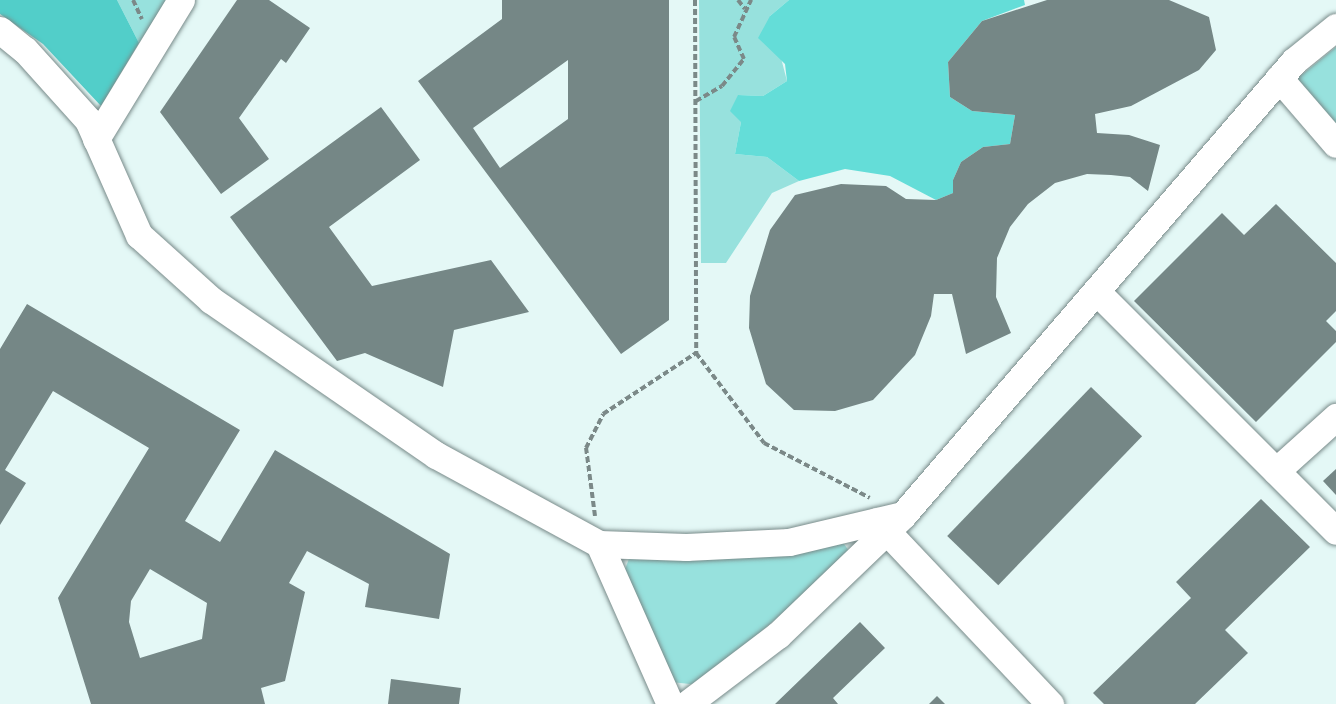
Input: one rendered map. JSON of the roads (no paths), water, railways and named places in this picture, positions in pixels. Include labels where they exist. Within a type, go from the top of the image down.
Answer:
[{"type":"lane","points":[[96,138],[181,0]]},
{"type":"lane","points":[[687,704],[777,635],[888,523],[1096,291],[1294,61],[1336,27]]},
{"type":"lane","points":[[0,30],[25,50],[88,120],[140,235],[211,300],[436,455],[599,544],[686,548],[789,542],[888,523]]},
{"type":"lane","points":[[1279,78],[1336,144]]},
{"type":"lane","points":[[1096,291],[1336,531]]},
{"type":"lane","points":[[1276,471],[1336,417]]},
{"type":"lane","points":[[888,523],[1050,704]]},
{"type":"lane","points":[[599,544],[670,704]]}]
